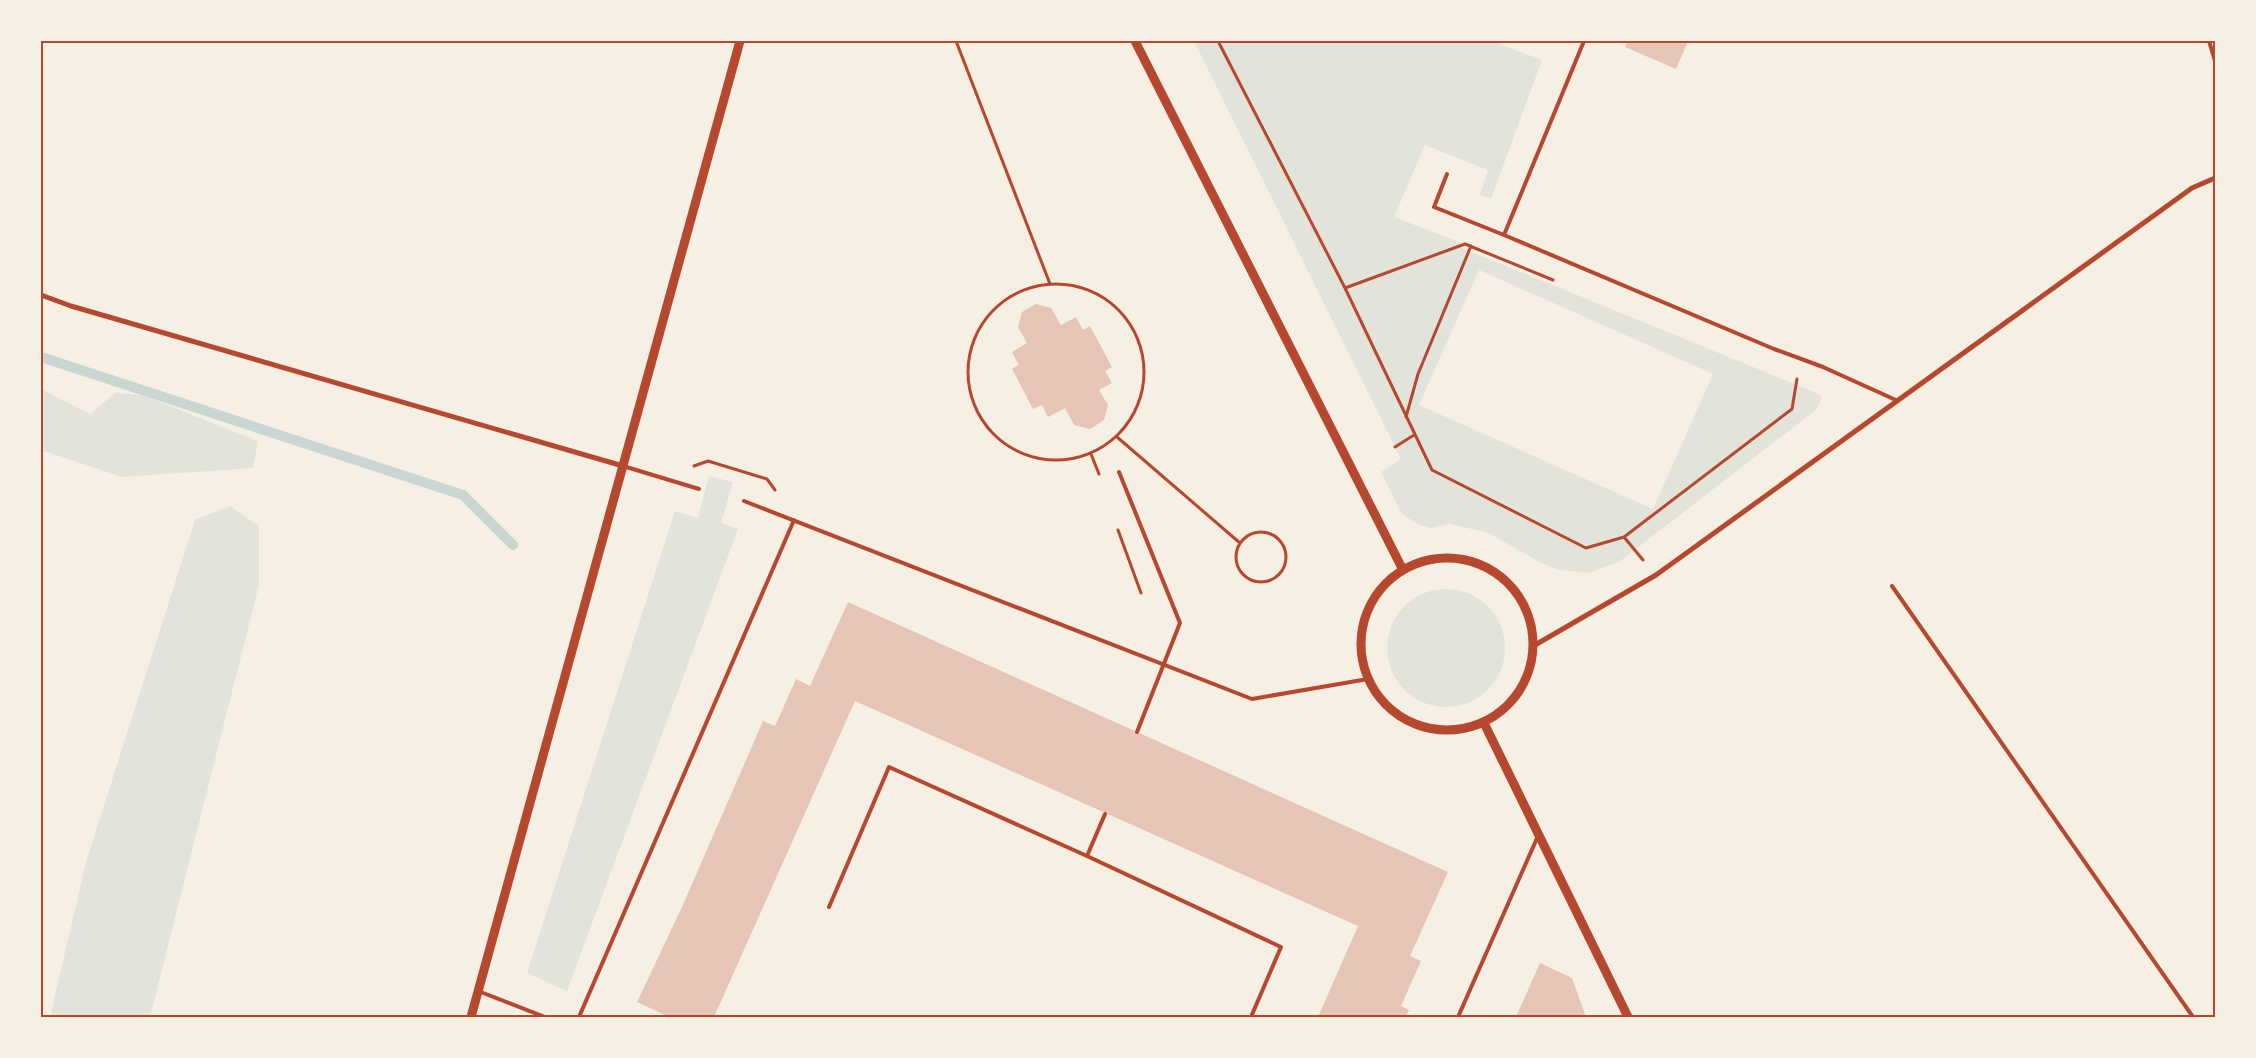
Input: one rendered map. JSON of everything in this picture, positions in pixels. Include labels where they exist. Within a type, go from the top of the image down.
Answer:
[{"type":"street","points":[[471,1017],[740,41]]},
{"type":"street","points":[[1135,41],[1403,570]]},
{"type":"street","points":[[1535,645],[1656,575],[2192,188],[2215,178]]},
{"type":"street","points":[[41,295],[71,306],[623,466]]},
{"type":"street","points":[[1438,557],[1471,560],[1501,575],[1526,606],[1535,645],[1531,669],[1521,692],[1505,710],[1484,723],[1451,731],[1416,726],[1387,707],[1368,679],[1360,647],[1365,615],[1382,587],[1403,570],[1438,557]]},
{"type":"street","points":[[1484,723],[1628,1017]]},
{"type":"lane","points":[[1504,234],[1584,41]]},
{"type":"lane","points":[[2209,41],[2215,61]]},
{"type":"lane","points":[[1448,174],[1434,207],[1504,234],[1774,349],[1823,367],[1898,401]]},
{"type":"lane","points":[[623,466],[699,489]]},
{"type":"lane","points":[[1119,472],[1180,624],[1166,665],[1137,732]]},
{"type":"lane","points":[[744,501],[1252,699],[1368,679]]},
{"type":"lane","points":[[579,1017],[794,520]]},
{"type":"lane","points":[[1892,586],[2193,1017]]},
{"type":"lane","points":[[830,907],[889,767],[1087,856],[1281,947],[1251,1017]]},
{"type":"lane","points":[[1087,856],[1105,814]]},
{"type":"lane","points":[[1458,1017],[1539,835]]},
{"type":"lane","points":[[478,991],[545,1017]]},
{"type":"path","points":[[956,41],[1050,284]]},
{"type":"path","points":[[1218,41],[1345,288],[1432,470],[1586,548],[1624,537],[1792,409],[1797,379]]},
{"type":"path","points":[[1345,288],[1465,244],[1561,283]]},
{"type":"path","points":[[1406,418],[1418,374],[1471,246]]},
{"type":"path","points":[[1050,284],[1077,286],[1106,299],[1126,318],[1140,345],[1145,376],[1135,412],[1117,437],[1091,454],[1068,460],[1038,459],[1011,448],[987,428],[978,412],[969,383],[970,352],[976,335],[993,310],[1020,292],[1050,284]]},
{"type":"path","points":[[1788,376],[1804,382]]},
{"type":"path","points":[[1395,447],[1414,435]]},
{"type":"path","points":[[1117,437],[1240,543]]},
{"type":"path","points":[[663,478],[708,461],[767,479],[794,520]]},
{"type":"path","points":[[1253,533],[1270,533],[1277,538],[1285,551],[1284,567],[1279,574],[1265,582],[1249,579],[1238,567],[1237,551],[1240,543],[1253,533]]},
{"type":"path","points":[[1624,537],[1656,575]]},
{"type":"shaded area","points":[[1194,41],[1491,41],[1542,60],[1491,199],[1480,195],[1488,170],[1425,145],[1394,217],[1459,242],[1462,248],[1814,392],[1822,397],[1817,409],[1619,562],[1588,573],[1559,570],[1539,562],[1489,533],[1450,524],[1430,528],[1417,524],[1401,513],[1381,472],[1401,459]],"holes":[[[1479,270],[1713,374],[1653,509],[1419,405]]]},
{"type":"shaded area","points":[[41,389],[90,414],[115,393],[142,395],[258,441],[253,468],[122,477],[41,450]]},
{"type":"shaded area","points":[[709,476],[733,482],[721,523],[738,529],[567,991],[527,973],[675,511],[698,518]]},
{"type":"shaded area","points":[[230,506],[259,526],[259,585],[150,1017],[50,1017],[86,862],[195,520]]},
{"type":"shaded area","points":[[1446,589],[1468,594],[1488,606],[1500,626],[1505,648],[1500,670],[1488,690],[1468,702],[1446,707],[1424,702],[1404,690],[1392,670],[1387,648],[1392,626],[1404,606],[1424,594]]},
{"type":"building","points":[[1628,41],[1688,41],[1676,69],[1625,47]]},
{"type":"building","points":[[1036,304],[1051,308],[1061,325],[1076,317],[1083,330],[1090,326],[1112,367],[1105,371],[1112,383],[1099,390],[1108,405],[1104,420],[1090,429],[1074,425],[1065,408],[1048,417],[1042,405],[1033,409],[1012,369],[1019,365],[1012,352],[1027,343],[1018,327],[1022,312]]},
{"type":"building","points":[[848,602],[1448,872],[1410,956],[1421,961],[1401,1006],[1409,1010],[1406,1017],[1318,1017],[1358,926],[855,701],[714,1017],[669,1017],[637,1002],[682,907],[763,721],[775,726],[796,679],[810,686]]},
{"type":"building","points":[[1540,963],[1572,978],[1586,1017],[1516,1017]]},
{"type":"waterway","points":[[41,357],[463,495],[513,545]]}]
